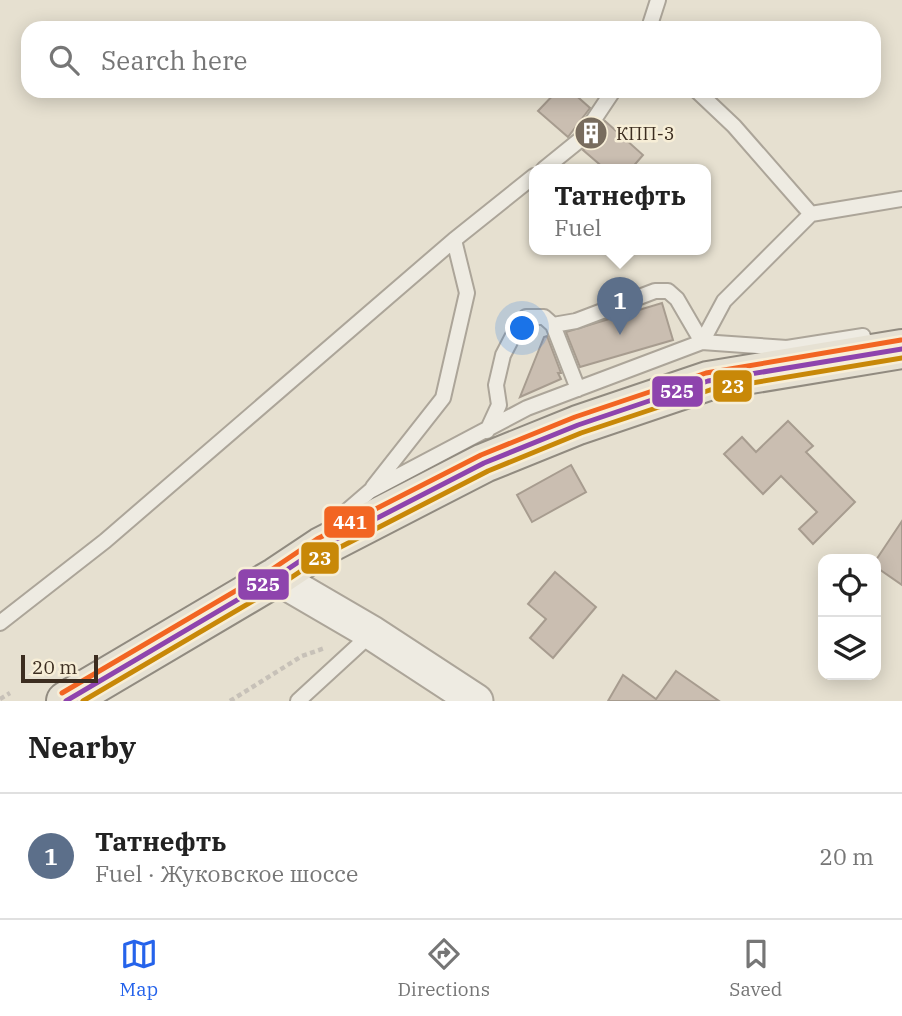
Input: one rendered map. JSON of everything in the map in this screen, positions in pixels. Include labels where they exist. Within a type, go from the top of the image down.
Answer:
[{"type":"main road","points":[[66,701],[276,577],[321,547],[484,463],[578,425],[708,381],[902,349]]},
{"type":"street","points":[[276,577],[372,633],[476,701]]},
{"type":"lane","points":[[651,21],[657,0]]},
{"type":"lane","points":[[550,164],[581,139],[608,98]]},
{"type":"lane","points":[[704,98],[734,126],[811,214]]},
{"type":"lane","points":[[0,623],[105,541],[454,240],[529,180]]},
{"type":"lane","points":[[702,342],[724,301],[811,214],[902,200]]},
{"type":"lane","points":[[321,547],[348,510],[370,491],[443,398],[467,293],[454,240]]},
{"type":"lane","points":[[553,325],[576,321],[655,291],[668,291],[677,299],[702,342]]},
{"type":"lane","points":[[487,431],[499,405],[496,385],[503,355],[526,317],[544,317],[553,325],[578,388]]},
{"type":"lane","points":[[370,491],[527,408],[702,342],[787,348],[902,330]]},
{"type":"lane","points":[[298,701],[372,633]]},
{"type":"path","points":[[230,701],[302,656],[372,633]]},
{"type":"path","points":[[0,699],[10,693]]},
{"type":"building","points":[[550,98],[579,98],[590,108],[568,137],[538,111]]},
{"type":"building","points":[[605,121],[643,155],[635,164],[599,164],[583,150]]},
{"type":"building","points":[[662,303],[673,340],[580,367],[566,332]]},
{"type":"building","points":[[547,336],[561,379],[520,397],[544,337]]},
{"type":"building","points":[[788,421],[813,446],[806,452],[855,502],[813,544],[799,529],[817,512],[781,476],[763,494],[724,454],[742,437],[756,452]]},
{"type":"building","points":[[571,465],[586,492],[532,522],[517,495]]},
{"type":"building","points":[[902,521],[902,585],[881,570],[880,554]]},
{"type":"building","points":[[555,572],[596,607],[553,658],[530,638],[546,619],[528,604]]},
{"type":"building","points":[[676,671],[719,701],[608,701],[623,675],[656,699]]},
{"type":"transit line","name":"441","points":[[62,693],[271,570],[317,539],[481,455],[575,417],[706,373],[901,340]]},
{"type":"transit line","name":"525","points":[[66,701],[276,577],[321,547],[484,463],[578,425],[708,381],[902,349]]},
{"type":"transit line","name":"23","points":[[83,701],[280,585],[325,555],[488,471],[581,433],[710,390],[902,358]]},
{"type":"place","name":"КПП-3","points":[[591,133]]},
{"type":"place","name":"Татнефть","points":[[620,335]]}]
